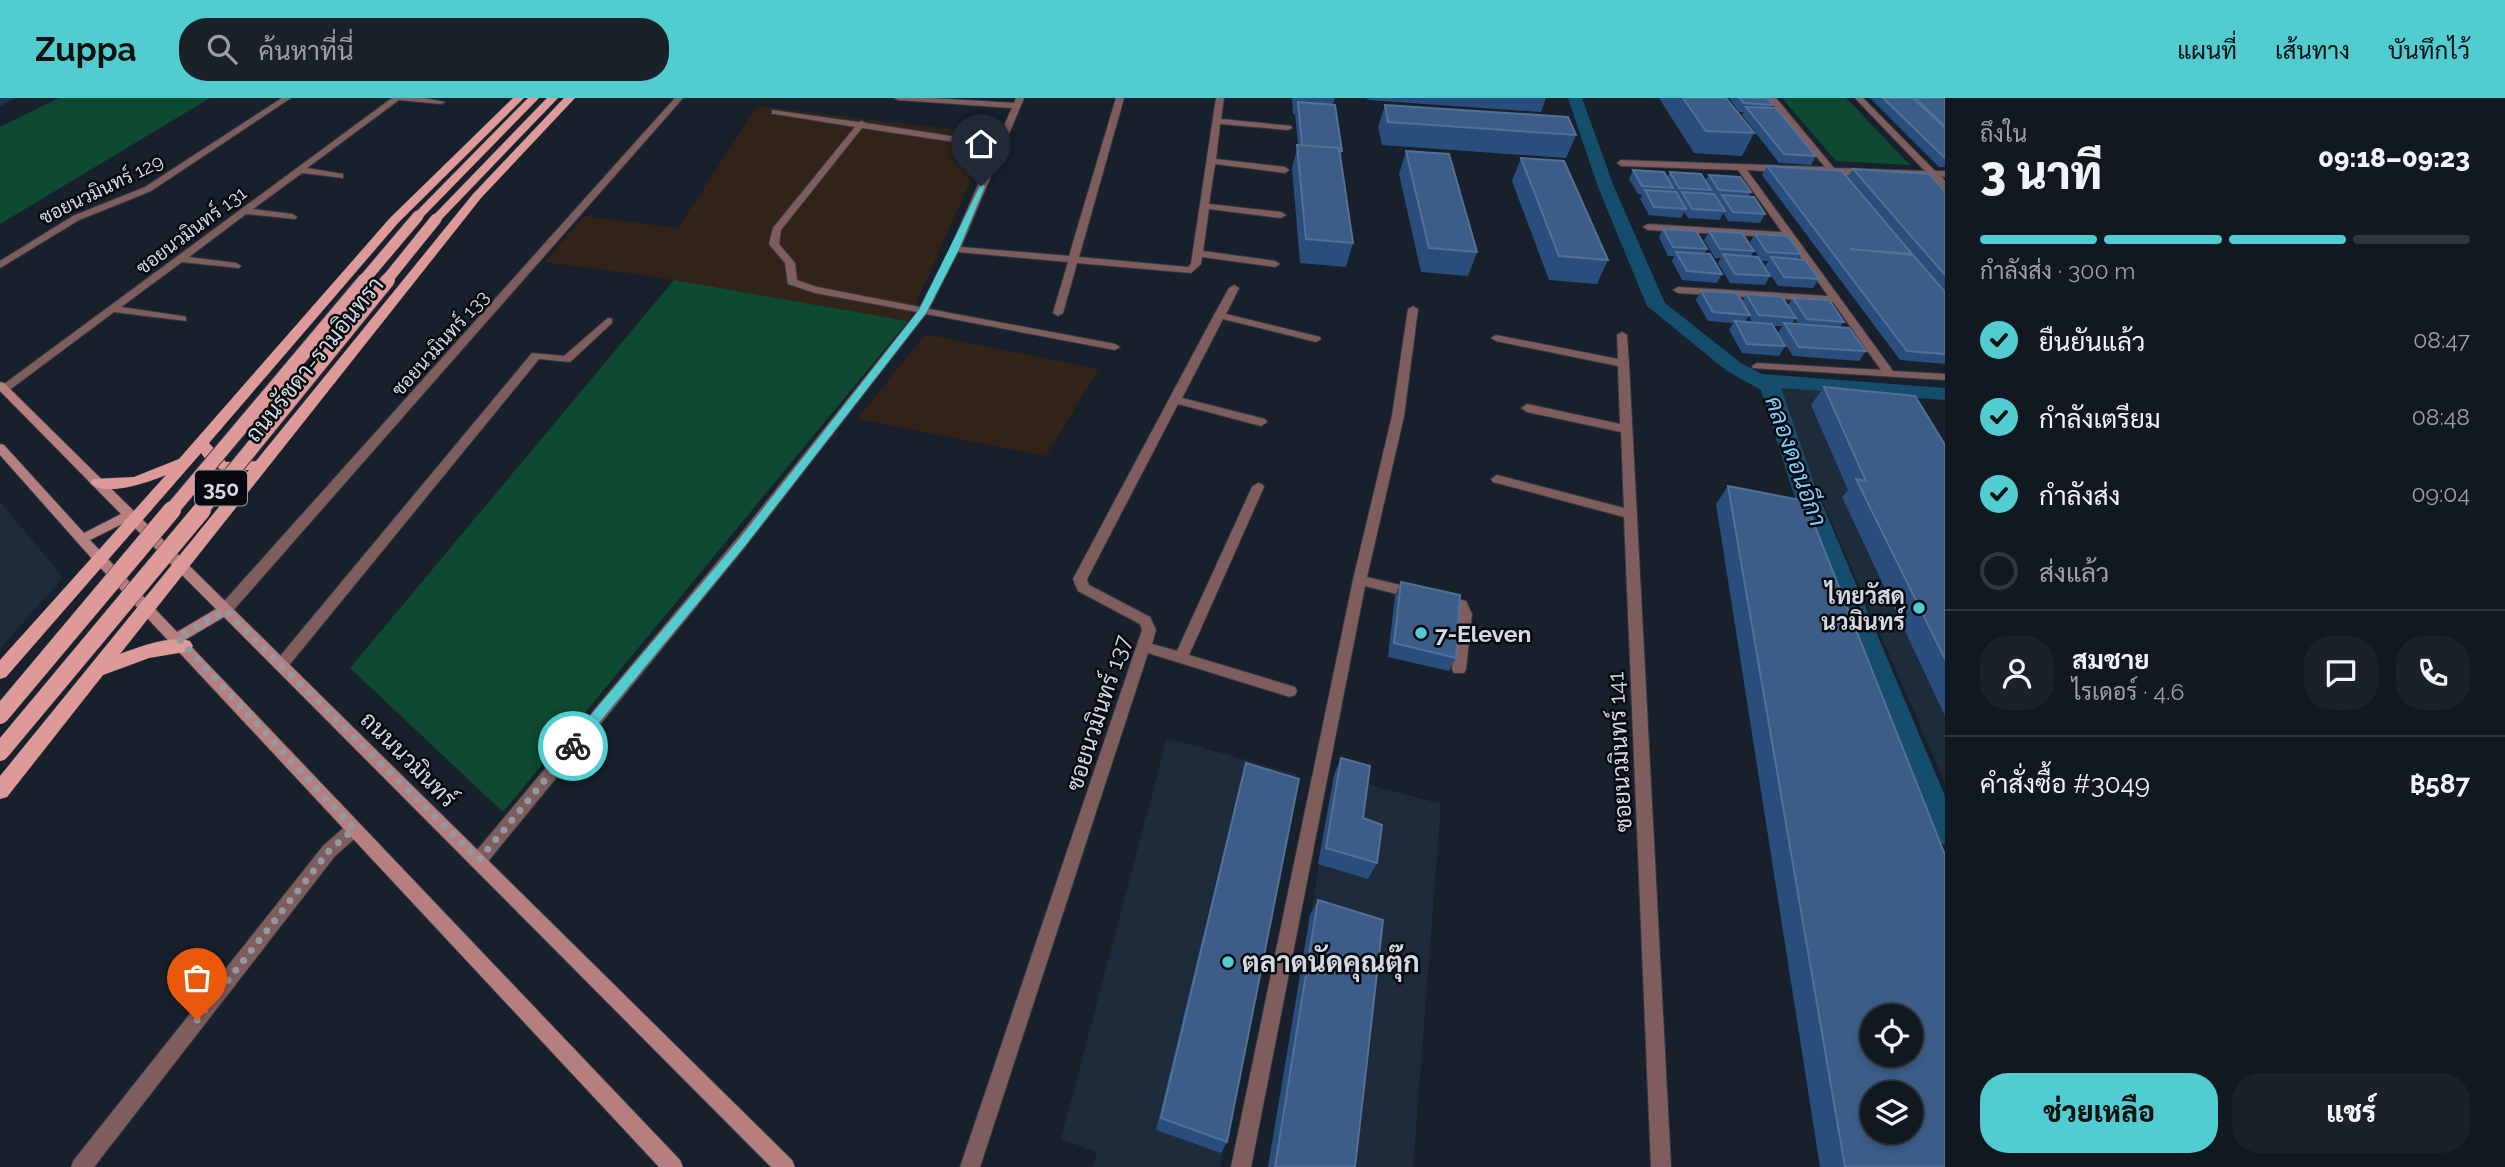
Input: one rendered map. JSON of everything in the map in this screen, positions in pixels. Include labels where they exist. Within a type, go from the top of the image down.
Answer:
[{"type":"main road","name":"ถนนรัชดา-รามอินทรา","points":[[0,672],[131,517],[202,443],[319,303],[399,213],[456,154],[519,98]]},
{"type":"main road","name":"ถนนรัชดา-รามอินทรา","points":[[0,715],[378,261],[418,216],[534,98]]},
{"type":"main road","name":"ถนนรัชดา-รามอินทรา","points":[[0,752],[245,458],[436,219],[553,98]]},
{"type":"main road","name":"ถนนรัชดา-รามอินทรา","points":[[0,791],[477,196],[570,98]]},
{"type":"main road","name":"ถนนนวมินทร์","points":[[2,387],[179,567],[479,860],[785,1167]]},
{"type":"main road","points":[[202,443],[213,463],[222,468],[251,465],[267,457]]},
{"type":"main road","points":[[0,447],[99,558],[673,1167]]},
{"type":"main road","points":[[98,483],[136,482],[168,471],[189,457]]},
{"type":"main road","points":[[82,539],[131,517]]},
{"type":"main road","points":[[97,671],[147,651],[181,642],[225,610]]},
{"type":"street","name":"ซอยนวมินทร์ 129","points":[[0,265],[76,218],[148,189],[287,98]]},
{"type":"street","points":[[398,98],[441,102]]},
{"type":"street","name":"ซอยนวมินทร์ 131","points":[[2,387],[114,309],[398,98]]},
{"type":"street","name":"ซอยนวมินทร์ 133","points":[[225,610],[679,98]]},
{"type":"street","points":[[479,860],[740,544],[923,311],[955,249],[997,145],[1018,102],[898,98]]},
{"type":"street","points":[[1058,313],[1120,98]]},
{"type":"street","points":[[955,249],[1184,270],[1194,267],[1213,161],[1220,98]]},
{"type":"street","points":[[1772,98],[1840,179]]},
{"type":"street","points":[[1859,98],[1945,186]]},
{"type":"street","points":[[775,112],[997,145]]},
{"type":"street","points":[[1217,121],[1288,128]]},
{"type":"street","points":[[862,123],[776,230],[774,244],[787,257],[789,276],[797,285],[1115,347]]},
{"type":"street","points":[[1213,161],[1285,170]]},
{"type":"street","points":[[1621,163],[1945,174]]},
{"type":"street","points":[[1741,168],[1889,373]]},
{"type":"street","points":[[300,170],[340,176]]},
{"type":"street","points":[[1206,206],[1281,215]]},
{"type":"street","points":[[246,211],[292,217]]},
{"type":"street","points":[[1648,227],[1788,234]]},
{"type":"street","points":[[1197,253],[1275,264]]},
{"type":"street","points":[[182,258],[236,266]]},
{"type":"street","name":"ซอยนวมินทร์ 137","points":[[970,1167],[1149,630],[1146,621],[1090,592],[1083,587],[1080,579],[1234,288]]},
{"type":"street","points":[[1678,290],[1834,299]]},
{"type":"street","points":[[114,309],[182,319]]},
{"type":"street","points":[[1241,1167],[1360,580],[1398,416],[1413,309]]},
{"type":"street","points":[[1219,315],[1316,339]]},
{"type":"street","points":[[281,665],[536,355],[566,360],[608,321]]},
{"type":"street","name":"ซอยนวมินทร์ 141","points":[[1622,335],[1661,1167]]},
{"type":"street","points":[[1496,338],[1624,363]]},
{"type":"street","points":[[1758,366],[1945,377]]},
{"type":"street","points":[[1174,399],[1261,422]]},
{"type":"street","points":[[1527,408],[1626,429]]},
{"type":"street","points":[[1497,479],[1631,514]]},
{"type":"street","points":[[1181,657],[1258,487]]},
{"type":"street","points":[[1360,580],[1461,605],[1465,614],[1459,668]]},
{"type":"street","points":[[1145,647],[1290,691]]},
{"type":"street","points":[[81,1167],[329,851],[354,829]]},
{"type":"shaded area","points":[[757,106],[991,134],[908,321],[643,275],[544,262],[585,216],[678,228]]},
{"type":"shaded area","points":[[925,334],[1099,369],[1046,456],[857,419]]},
{"type":"shaded area","points":[[1771,383],[1908,394],[1945,456],[1945,783]]},
{"type":"shaded area","points":[[0,502],[63,577],[0,649]]},
{"type":"shaded area","points":[[1167,738],[1296,774],[1220,1167],[1092,1167],[1097,1152],[1061,1139]]},
{"type":"shaded area","points":[[1334,775],[1441,804],[1413,1167],[1268,1167]]},
{"type":"green space","points":[[59,98],[210,98],[0,224],[0,127]]},
{"type":"green space","points":[[1782,98],[1846,98],[1910,165],[1836,161]]},
{"type":"green space","points":[[674,280],[908,321],[503,812],[350,668]]},
{"type":"building","points":[[1683,98],[1726,98],[1754,133],[1706,131]]},
{"type":"building","points":[[1739,98],[1767,98],[1773,105],[1744,103]]},
{"type":"building","points":[[1883,98],[1913,98],[1945,128],[1945,158]]},
{"type":"building","points":[[1915,98],[1945,98],[1945,126]]},
{"type":"building","points":[[1298,102],[1335,105],[1342,151],[1339,151],[1339,148],[1302,145]]},
{"type":"building","points":[[1385,105],[1568,117],[1576,135],[1388,122]]},
{"type":"building","points":[[1746,107],[1776,108],[1816,156],[1784,154]]},
{"type":"building","points":[[1297,145],[1339,148],[1353,243],[1306,239]]},
{"type":"building","points":[[1406,151],[1449,154],[1477,252],[1429,248]]},
{"type":"building","points":[[1521,158],[1564,161],[1608,260],[1559,256]]},
{"type":"building","points":[[1767,166],[1842,171],[1912,254],[1850,249],[1913,255],[1945,292],[1945,354],[1907,351]]},
{"type":"building","points":[[1853,169],[1929,174],[1945,191],[1945,275]]},
{"type":"building","points":[[1633,170],[1664,172],[1673,188],[1642,186]]},
{"type":"building","points":[[1670,172],[1701,174],[1711,190],[1679,188]]},
{"type":"building","points":[[1709,175],[1740,177],[1751,192],[1719,190]]},
{"type":"building","points":[[1645,190],[1676,192],[1686,209],[1654,207]]},
{"type":"building","points":[[1682,192],[1714,194],[1725,211],[1692,209]]},
{"type":"building","points":[[1722,195],[1754,197],[1765,214],[1733,212]]},
{"type":"building","points":[[1663,229],[1696,231],[1707,249],[1673,247]]},
{"type":"building","points":[[1709,231],[1742,233],[1754,251],[1720,249]]},
{"type":"building","points":[[1755,234],[1788,236],[1801,254],[1767,252]]},
{"type":"building","points":[[1676,252],[1710,254],[1722,274],[1687,271]]},
{"type":"building","points":[[1723,254],[1758,257],[1770,276],[1735,274]]},
{"type":"building","points":[[1771,257],[1805,260],[1819,279],[1784,277]]},
{"type":"building","points":[[1701,291],[1737,293],[1750,315],[1713,312]]},
{"type":"building","points":[[1746,294],[1782,297],[1796,318],[1759,315]]},
{"type":"building","points":[[1793,298],[1829,300],[1844,322],[1807,319]]},
{"type":"building","points":[[1735,321],[1772,324],[1785,346],[1747,344]]},
{"type":"building","points":[[1784,323],[1849,328],[1866,351],[1799,347]]},
{"type":"building","name":"ไทยวัสดุ นวมินทร์","points":[[1824,387],[1915,396],[1945,445],[1945,659],[1856,479],[1866,481]]},
{"type":"building","points":[[1728,486],[1805,501],[1945,855],[1945,1167],[1845,1167]]},
{"type":"building","name":"7-Eleven","points":[[1401,582],[1460,595],[1456,658],[1394,643]]},
{"type":"building","points":[[1341,758],[1370,766],[1363,818],[1382,825],[1377,863],[1326,848]]},
{"type":"building","name":"ตลาดนัดคุณตุ๊ก","points":[[1246,763],[1299,779],[1227,1142],[1161,1118]]},
{"type":"building","points":[[1318,900],[1383,920],[1355,1167],[1275,1167]]},
{"type":"waterway","name":"คลองดอนอีกา","points":[[1575,98],[1606,187],[1657,306],[1734,367],[1757,380]]},
{"type":"waterway","points":[[1757,380],[1945,394]]},
{"type":"waterway","name":"คลองดอนอีกา","points":[[1757,380],[1770,387],[1804,489],[1945,832]]},
{"type":"way so far","points":[[197,1020],[329,851],[354,829],[178,638],[225,610],[479,860],[573,746]]},
{"type":"place","name":"ไทยวัสดุ นวมินทร์","points":[[1919,608]]},
{"type":"place","name":"7-Eleven","points":[[1421,633]]},
{"type":"place","name":"ตลาดนัดคุณตุ๊ก","points":[[1228,962]]},
{"type":"route","points":[[573,746],[740,544],[923,311],[955,249],[981,186]]}]
